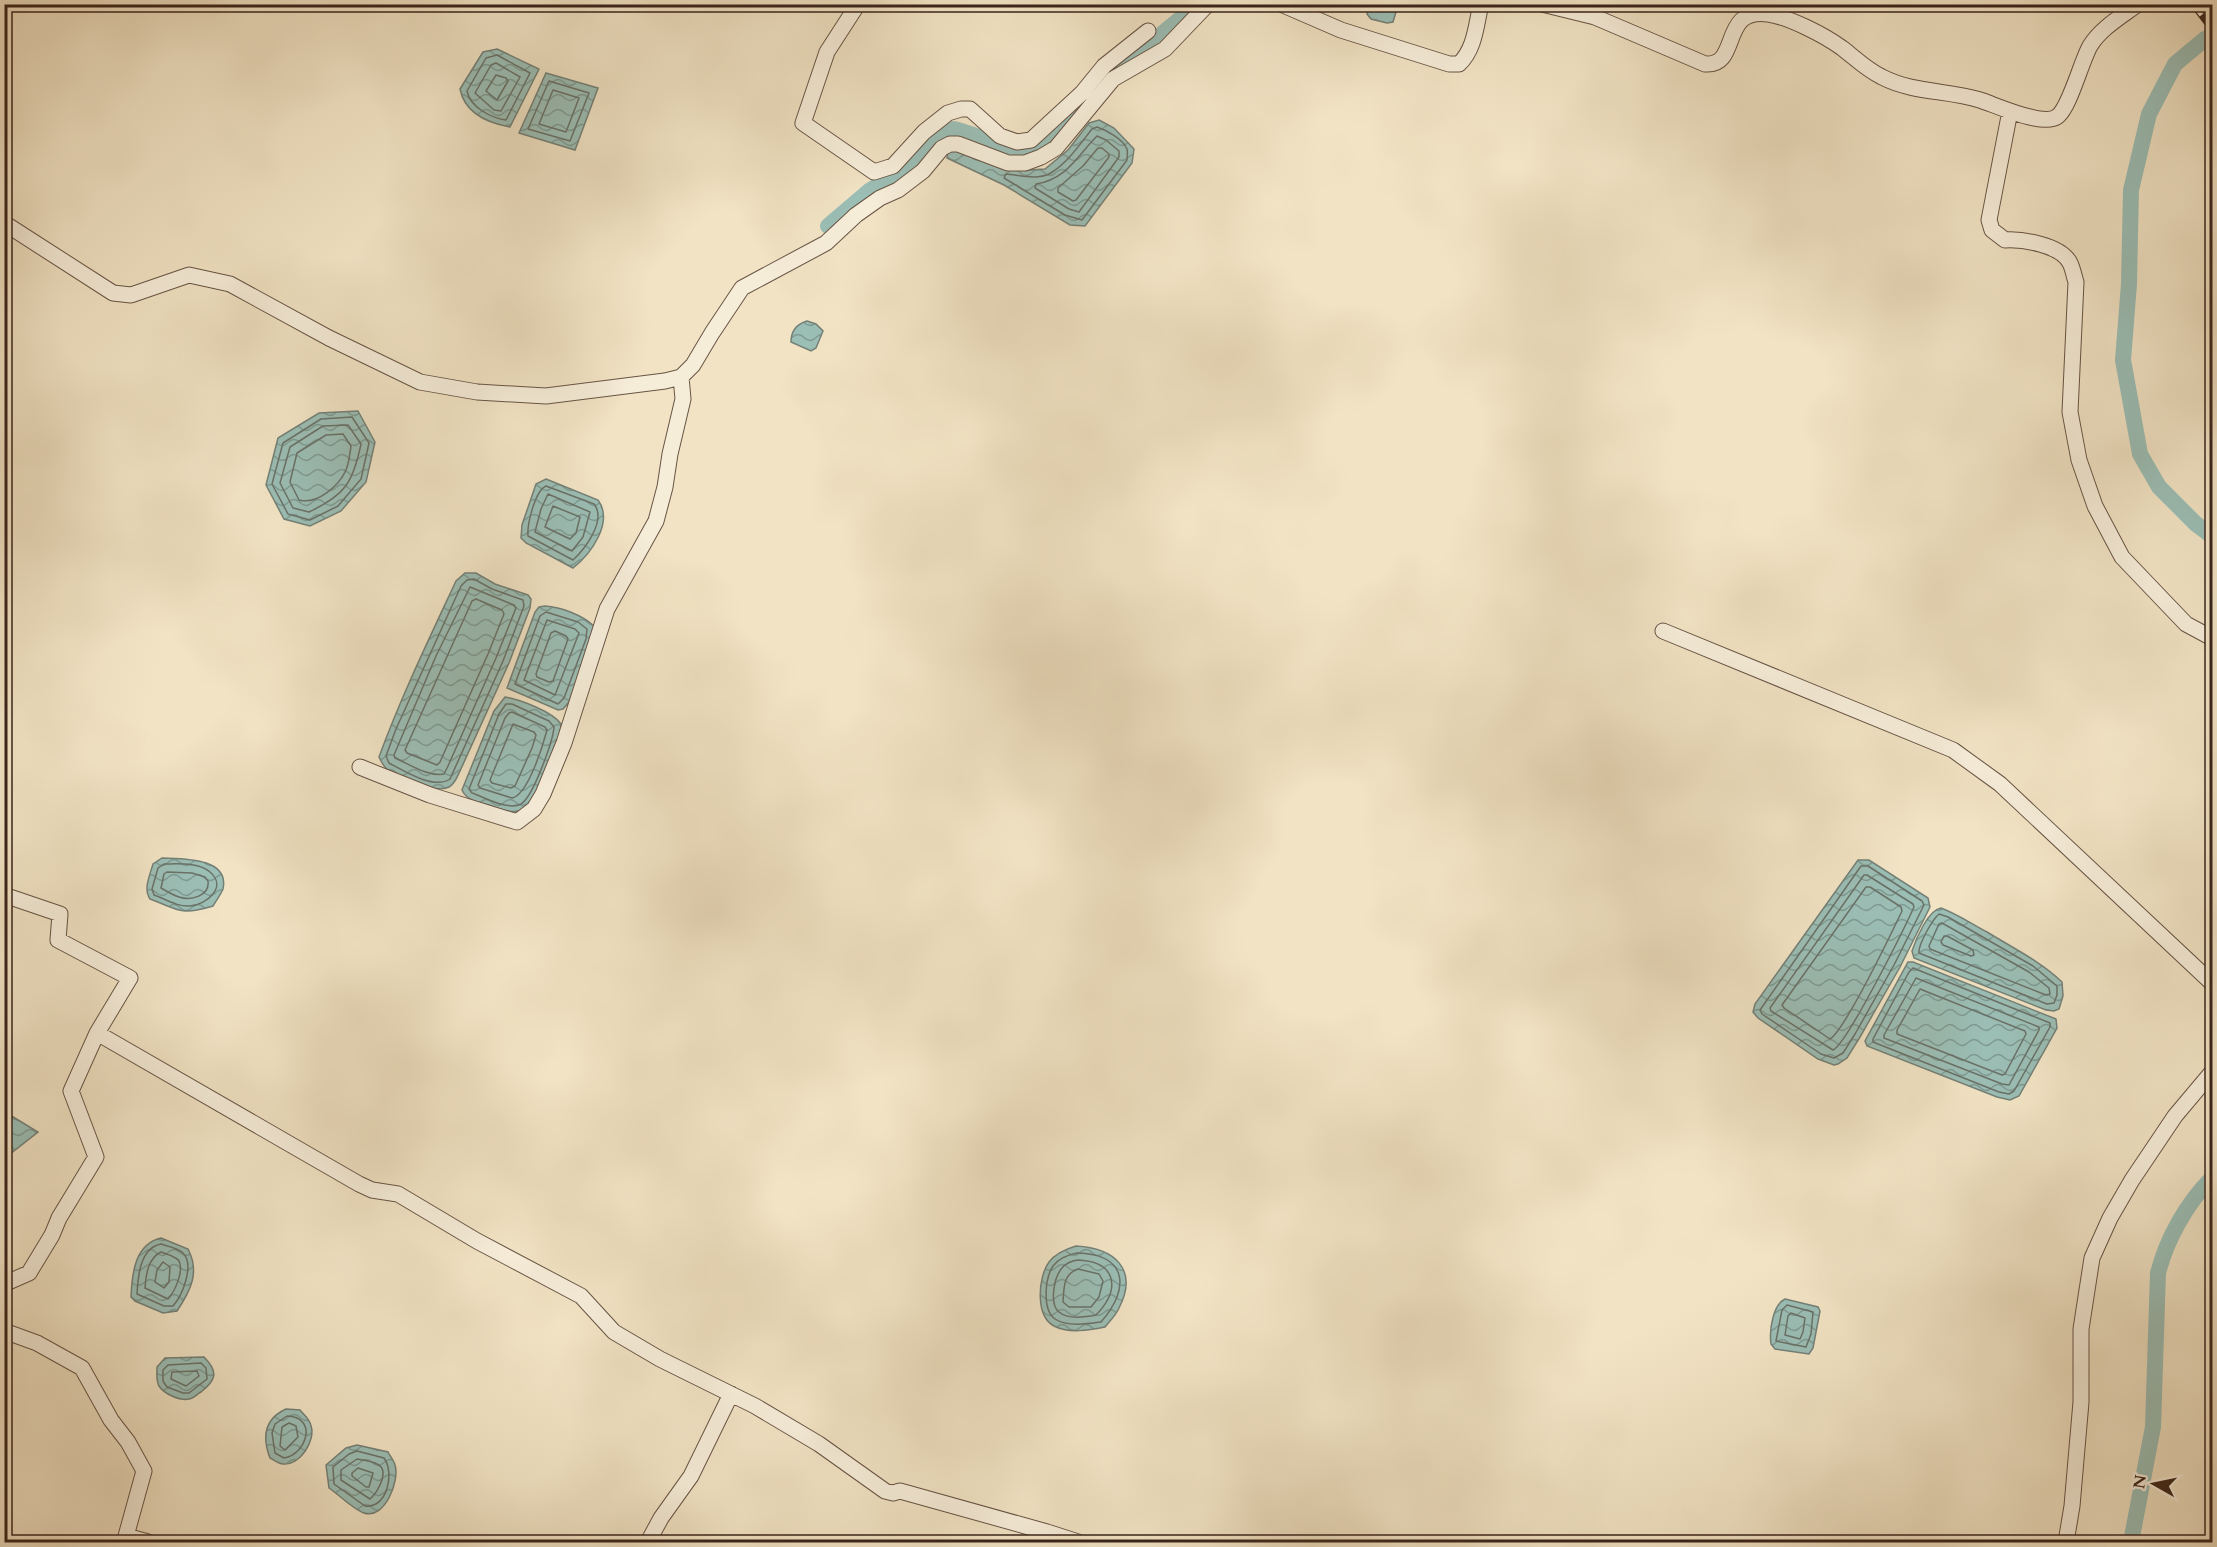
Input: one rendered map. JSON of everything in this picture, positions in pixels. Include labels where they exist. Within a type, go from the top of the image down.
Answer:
[{"type":"street","points":[[858,4],[827,52],[803,123],[874,172],[893,166],[924,132],[948,113],[962,109],[970,110],[1000,136],[1017,142],[1031,140],[1082,93],[1104,66],[1148,31]]},
{"type":"street","points":[[1281,4],[1341,30],[1449,64],[1459,64],[1472,47],[1481,4]]},
{"type":"street","points":[[1542,4],[1595,16],[1705,64],[1713,65],[1720,61],[1741,19],[1747,14],[1780,17],[1831,40],[1880,76],[1900,85],[1979,100],[2010,111],[2049,120],[2058,116],[2066,105],[2091,44],[2109,25],[2138,4]]},
{"type":"street","points":[[4,223],[113,293],[131,295],[189,275],[230,284],[329,338],[420,382],[477,392],[546,396],[665,381],[681,377],[693,365],[742,288],[825,243],[856,214],[880,198],[898,190],[923,171],[942,148],[950,144],[958,144],[1008,163],[1025,163],[1056,148],[1113,79],[1165,49],[1200,7]]},
{"type":"street","points":[[2010,111],[1989,220],[1992,230],[2005,240],[2022,239],[2037,244],[2059,252],[2070,262],[2076,282],[2070,412],[2079,460],[2095,506],[2122,557],[2186,624],[2212,638]]},
{"type":"street","points":[[360,767],[430,795],[517,822],[534,809],[543,795],[564,743],[607,609],[656,521],[666,488],[670,454],[683,399],[681,377]]},
{"type":"street","points":[[1663,631],[1953,750],[2000,783],[2212,983]]},
{"type":"street","points":[[4,895],[60,914],[58,940],[130,978],[97,1033],[71,1091],[96,1158],[29,1273],[4,1284]]},
{"type":"street","points":[[97,1033],[359,1184],[372,1190],[398,1194],[477,1241],[581,1296],[614,1332],[660,1359],[756,1406],[819,1444],[885,1491],[893,1493],[900,1491],[1078,1542]]},
{"type":"street","points":[[2066,1542],[2072,1506],[2081,1402],[2081,1329],[2092,1258],[2110,1218],[2132,1180],[2175,1116],[2212,1072]]},
{"type":"street","points":[[4,1331],[37,1343],[82,1368],[111,1420],[128,1442],[144,1471],[126,1536],[148,1542]]},
{"type":"street","points":[[648,1542],[661,1518],[690,1476],[731,1394]]},
{"type":"water","points":[[1369,5],[1398,5],[1393,22],[1387,23],[1371,19],[1367,14]]},
{"type":"water","points":[[497,49],[539,69],[510,127],[486,120],[472,111],[460,89],[483,52]]},
{"type":"water","points":[[546,73],[598,88],[575,150],[519,133]]},
{"type":"water","points":[[1099,120],[1114,128],[1134,149],[1132,163],[1085,226],[1070,225],[1004,185],[947,158],[948,153],[956,150],[1004,167],[1045,169],[1068,150],[1089,123]]},
{"type":"water","points":[[807,321],[816,324],[823,331],[816,348],[811,351],[791,342],[795,328]]},
{"type":"water","points":[[358,411],[375,442],[366,482],[341,511],[310,526],[284,519],[266,485],[278,438],[319,413]]},
{"type":"water","points":[[546,479],[598,500],[602,509],[602,527],[598,537],[587,555],[573,568],[526,543],[521,538],[522,525],[536,484]]},
{"type":"water","points":[[465,573],[476,573],[495,584],[528,595],[531,599],[530,608],[509,663],[456,780],[443,789],[418,784],[392,772],[384,766],[379,757],[406,690],[456,581]]},
{"type":"water","points":[[545,606],[571,612],[594,626],[592,640],[569,702],[563,709],[558,710],[507,688],[535,612],[539,607]]},
{"type":"water","points":[[505,697],[535,707],[551,715],[561,724],[553,756],[542,783],[531,804],[521,811],[502,810],[473,800],[467,797],[462,790],[494,711]]},
{"type":"water","points":[[162,858],[202,862],[212,865],[219,871],[223,879],[223,889],[213,906],[186,911],[174,909],[150,899],[147,891],[149,877],[153,864]]},
{"type":"water","points":[[1858,860],[1869,860],[1928,898],[1930,907],[1900,967],[1860,1037],[1847,1058],[1834,1065],[1818,1059],[1758,1018],[1753,1012],[1755,1004]]},
{"type":"water","points":[[1941,908],[2016,949],[2054,974],[2062,982],[2063,996],[2059,1009],[2046,1010],[1914,958],[1912,951],[1923,926],[1936,910]]},
{"type":"water","points":[[1908,962],[2056,1019],[2057,1028],[2019,1096],[2010,1100],[1997,1097],[1867,1046],[1865,1041]]},
{"type":"water","points":[[5,1112],[38,1132],[5,1158]]},
{"type":"water","points":[[161,1238],[188,1249],[193,1265],[190,1288],[177,1311],[163,1313],[131,1297],[132,1278],[140,1253],[152,1241]]},
{"type":"water","points":[[1076,1246],[1102,1251],[1112,1256],[1124,1272],[1126,1282],[1124,1294],[1118,1311],[1105,1327],[1080,1331],[1066,1330],[1054,1326],[1044,1314],[1040,1296],[1045,1269],[1055,1256]]},
{"type":"water","points":[[1785,1299],[1818,1307],[1820,1311],[1813,1348],[1809,1354],[1775,1349],[1771,1344],[1773,1318],[1777,1307]]},
{"type":"water","points":[[204,1357],[212,1367],[214,1376],[210,1384],[194,1397],[177,1398],[159,1386],[157,1367],[165,1358]]},
{"type":"water","points":[[286,1409],[300,1410],[309,1421],[312,1432],[309,1445],[301,1457],[289,1464],[283,1464],[270,1458],[266,1436],[269,1423]]},
{"type":"water","points":[[357,1445],[388,1452],[395,1465],[393,1489],[384,1505],[372,1514],[356,1509],[329,1488],[326,1465],[346,1448]]},
{"type":"waterway","points":[[828,226],[869,191],[912,164],[943,134],[954,129],[1006,146],[1028,146],[1038,143],[1088,99],[1121,64],[1145,48],[1198,4]]},
{"type":"waterway","points":[[2212,38],[2205,39],[2175,64],[2149,114],[2131,190],[2129,284],[2123,360],[2140,454],[2159,487],[2196,524],[2212,536]]},
{"type":"waterway","points":[[2131,1542],[2153,1427],[2158,1273],[2179,1222],[2194,1198],[2212,1178]]},
{"type":"railway","points":[[2193,4],[2212,29]]}]
